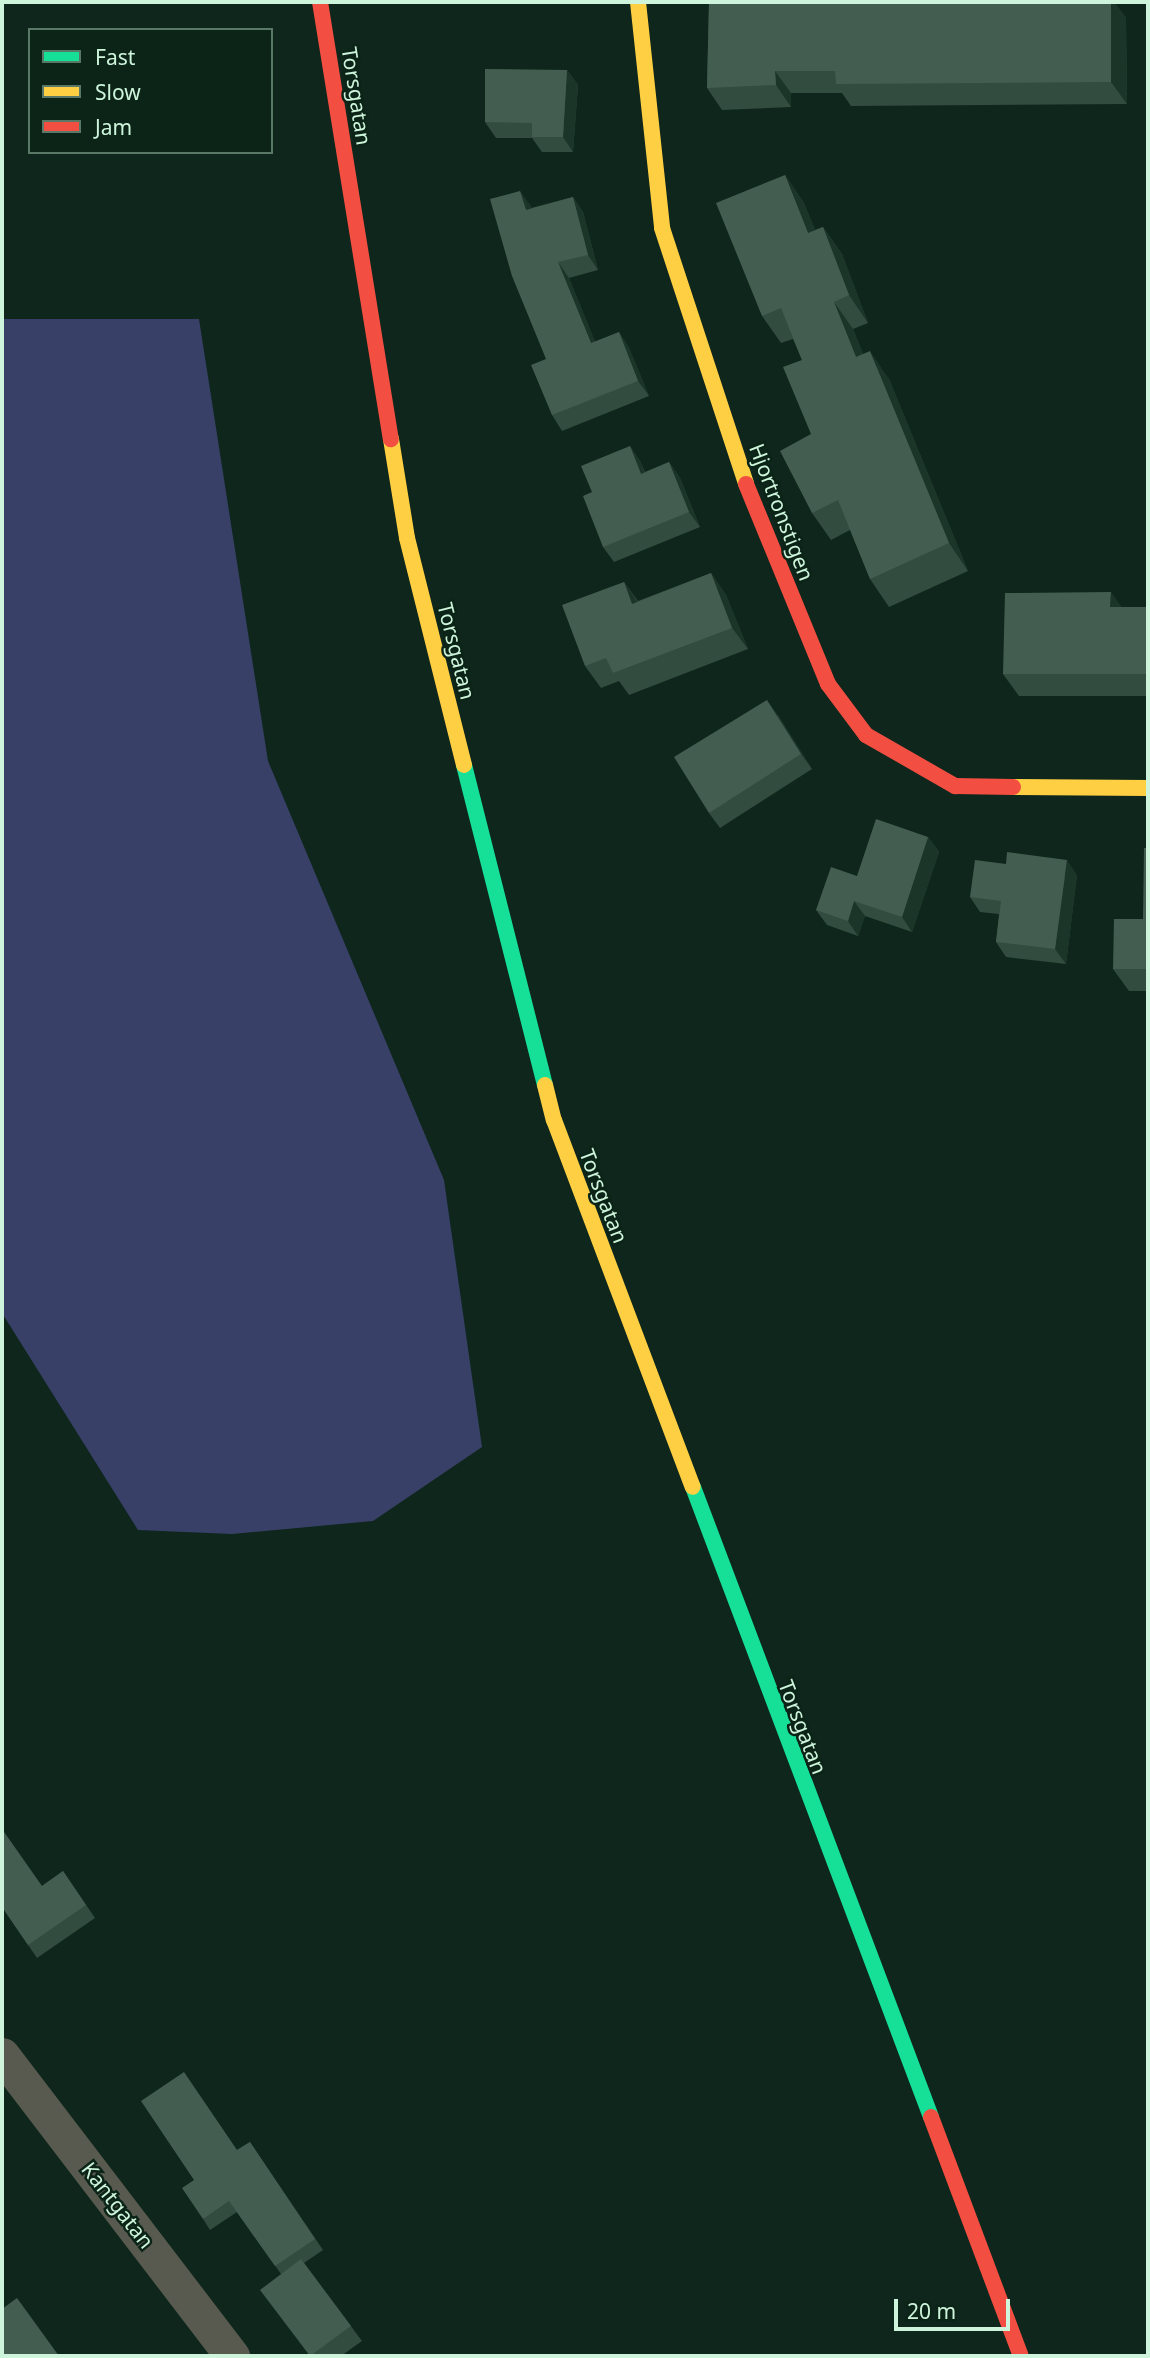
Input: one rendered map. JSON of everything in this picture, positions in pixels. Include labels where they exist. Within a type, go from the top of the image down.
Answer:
[{"type":"main road","name":"Torsgatan","points":[[320,2],[407,538],[554,1120],[1021,2356]]},
{"type":"main road","name":"Hjortronstigen","points":[[638,2],[662,228],[743,476],[828,684],[866,735],[955,786],[1148,788]]},
{"type":"street","name":"Kantgatan","points":[[2,2055],[232,2356]]},
{"type":"shaded area","points":[[2,319],[199,319],[268,761],[444,1180],[482,1447],[373,1521],[232,1534],[138,1530],[2,1313]]},
{"type":"building","points":[[709,2],[1111,2],[1111,82],[836,84],[835,71],[775,71],[776,85],[707,88]]},
{"type":"building","points":[[485,69],[567,70],[563,137],[532,137],[532,123],[485,122]]},
{"type":"building","points":[[785,175],[808,233],[823,227],[849,295],[834,302],[856,357],[870,351],[949,543],[870,579],[838,500],[812,513],[780,451],[811,434],[783,367],[802,360],[781,308],[762,316],[716,203]]},
{"type":"building","points":[[520,191],[526,210],[573,197],[588,255],[558,262],[591,343],[619,332],[638,381],[552,415],[531,365],[546,359],[512,276],[490,199]]},
{"type":"building","points":[[630,446],[641,474],[669,462],[689,512],[603,547],[583,496],[592,492],[581,466]]},
{"type":"building","points":[[711,573],[732,628],[613,673],[606,658],[585,666],[562,605],[624,582],[632,604]]},
{"type":"building","points":[[1111,592],[1110,607],[1148,607],[1148,674],[1003,674],[1005,593]]},
{"type":"building","points":[[767,700],[801,754],[709,813],[674,757]]},
{"type":"building","points":[[876,819],[928,837],[902,917],[854,901],[848,921],[816,910],[831,867],[857,876]]},
{"type":"building","points":[[1144,848],[1148,848],[1148,969],[1113,969],[1114,919],[1143,919]]},
{"type":"building","points":[[1007,852],[1067,860],[1055,949],[996,942],[1001,901],[970,897],[975,860],[1006,864]]},
{"type":"building","points":[[2,1829],[42,1886],[63,1871],[86,1905],[28,1945],[2,1907]]},
{"type":"building","points":[[184,2072],[237,2150],[250,2142],[315,2239],[275,2266],[229,2201],[203,2219],[182,2188],[194,2180],[141,2101]]},
{"type":"building","points":[[301,2259],[351,2326],[310,2356],[260,2290]]},
{"type":"building","points":[[17,2298],[59,2356],[2,2356],[2,2309]]},
{"type":"traffic: fast","points":[[464,765],[545,1085]]},
{"type":"traffic: fast","points":[[693,1487],[931,2117]]},
{"type":"traffic: slow","points":[[638,2],[662,228],[746,484]]},
{"type":"traffic: slow","points":[[391,439],[407,538],[464,765]]},
{"type":"traffic: slow","points":[[1013,787],[1148,788]]},
{"type":"traffic: slow","points":[[545,1085],[554,1120],[693,1487]]},
{"type":"traffic: jam","points":[[320,2],[391,439]]},
{"type":"traffic: jam","points":[[746,484],[828,684],[866,735],[955,786],[1013,787]]},
{"type":"traffic: jam","points":[[931,2117],[1021,2356]]}]
